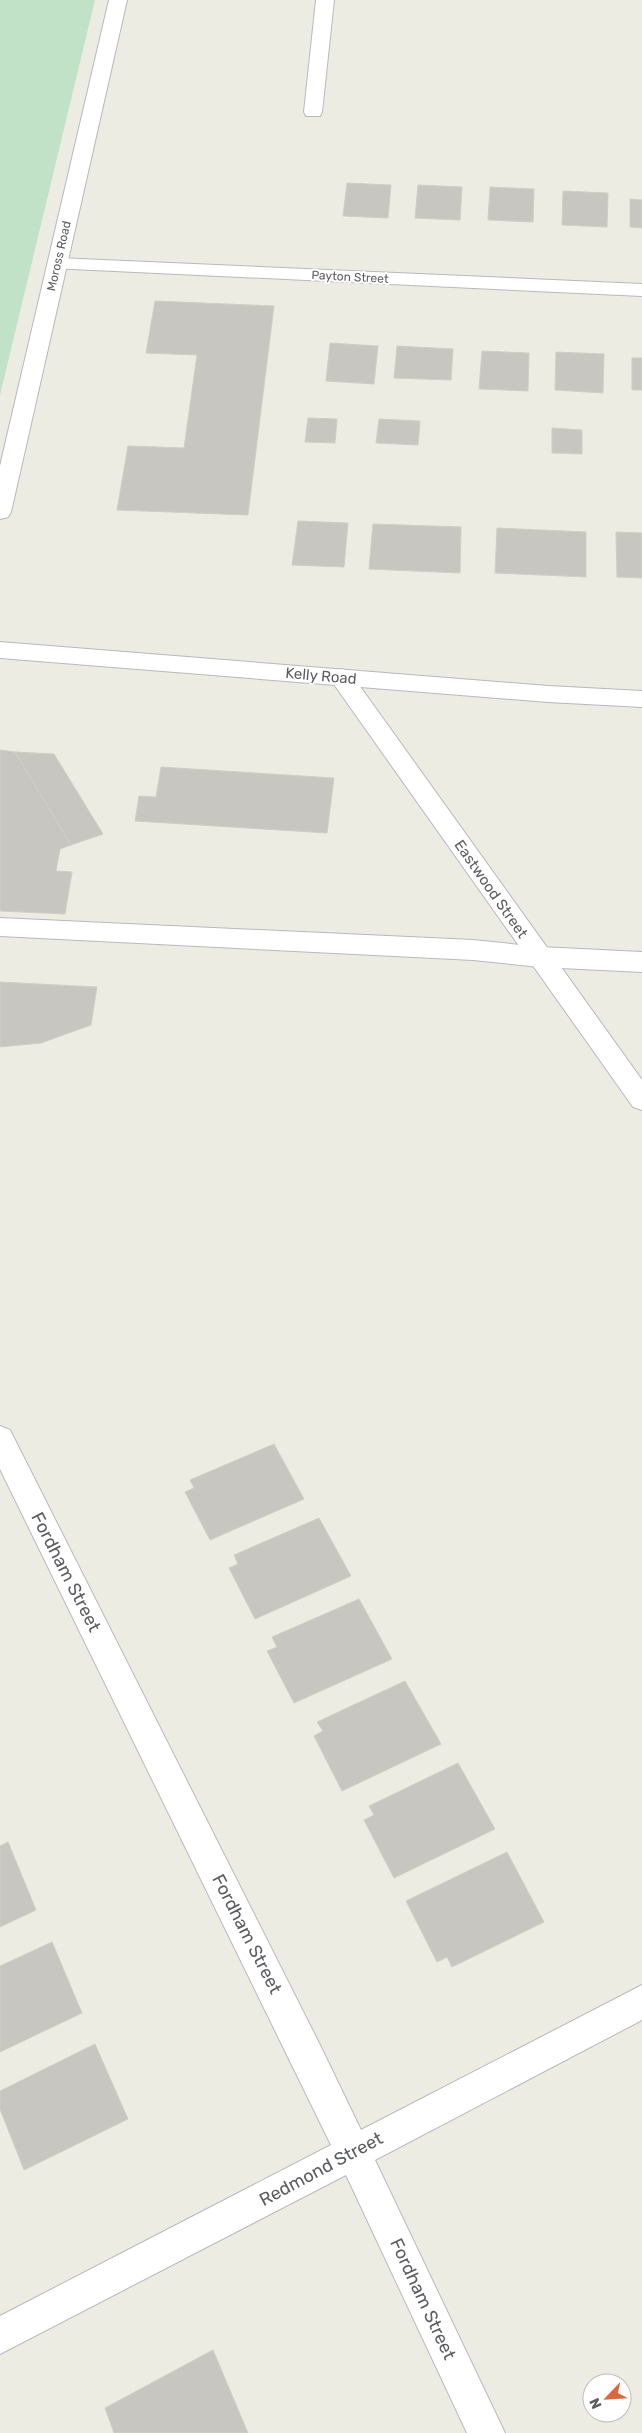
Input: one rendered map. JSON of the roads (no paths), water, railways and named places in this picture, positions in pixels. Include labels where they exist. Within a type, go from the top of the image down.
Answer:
[{"type":"street","name":"Moross Road","points":[[0,512],[118,0]]},
{"type":"street","points":[[313,112],[325,0]]},
{"type":"street","name":"Payton Street","points":[[58,264],[642,290]]},
{"type":"street","name":"Kelly Road","points":[[0,650],[548,694],[642,699]]},
{"type":"street","name":"Eastwood Street","points":[[341,677],[642,1100]]},
{"type":"street","points":[[0,927],[473,950],[540,957],[642,962]]},
{"type":"street","name":"Fordham Street","points":[[0,1439],[299,2039],[486,2433]]},
{"type":"street","name":"Redmond Street","points":[[0,2336],[642,2002]]}]
